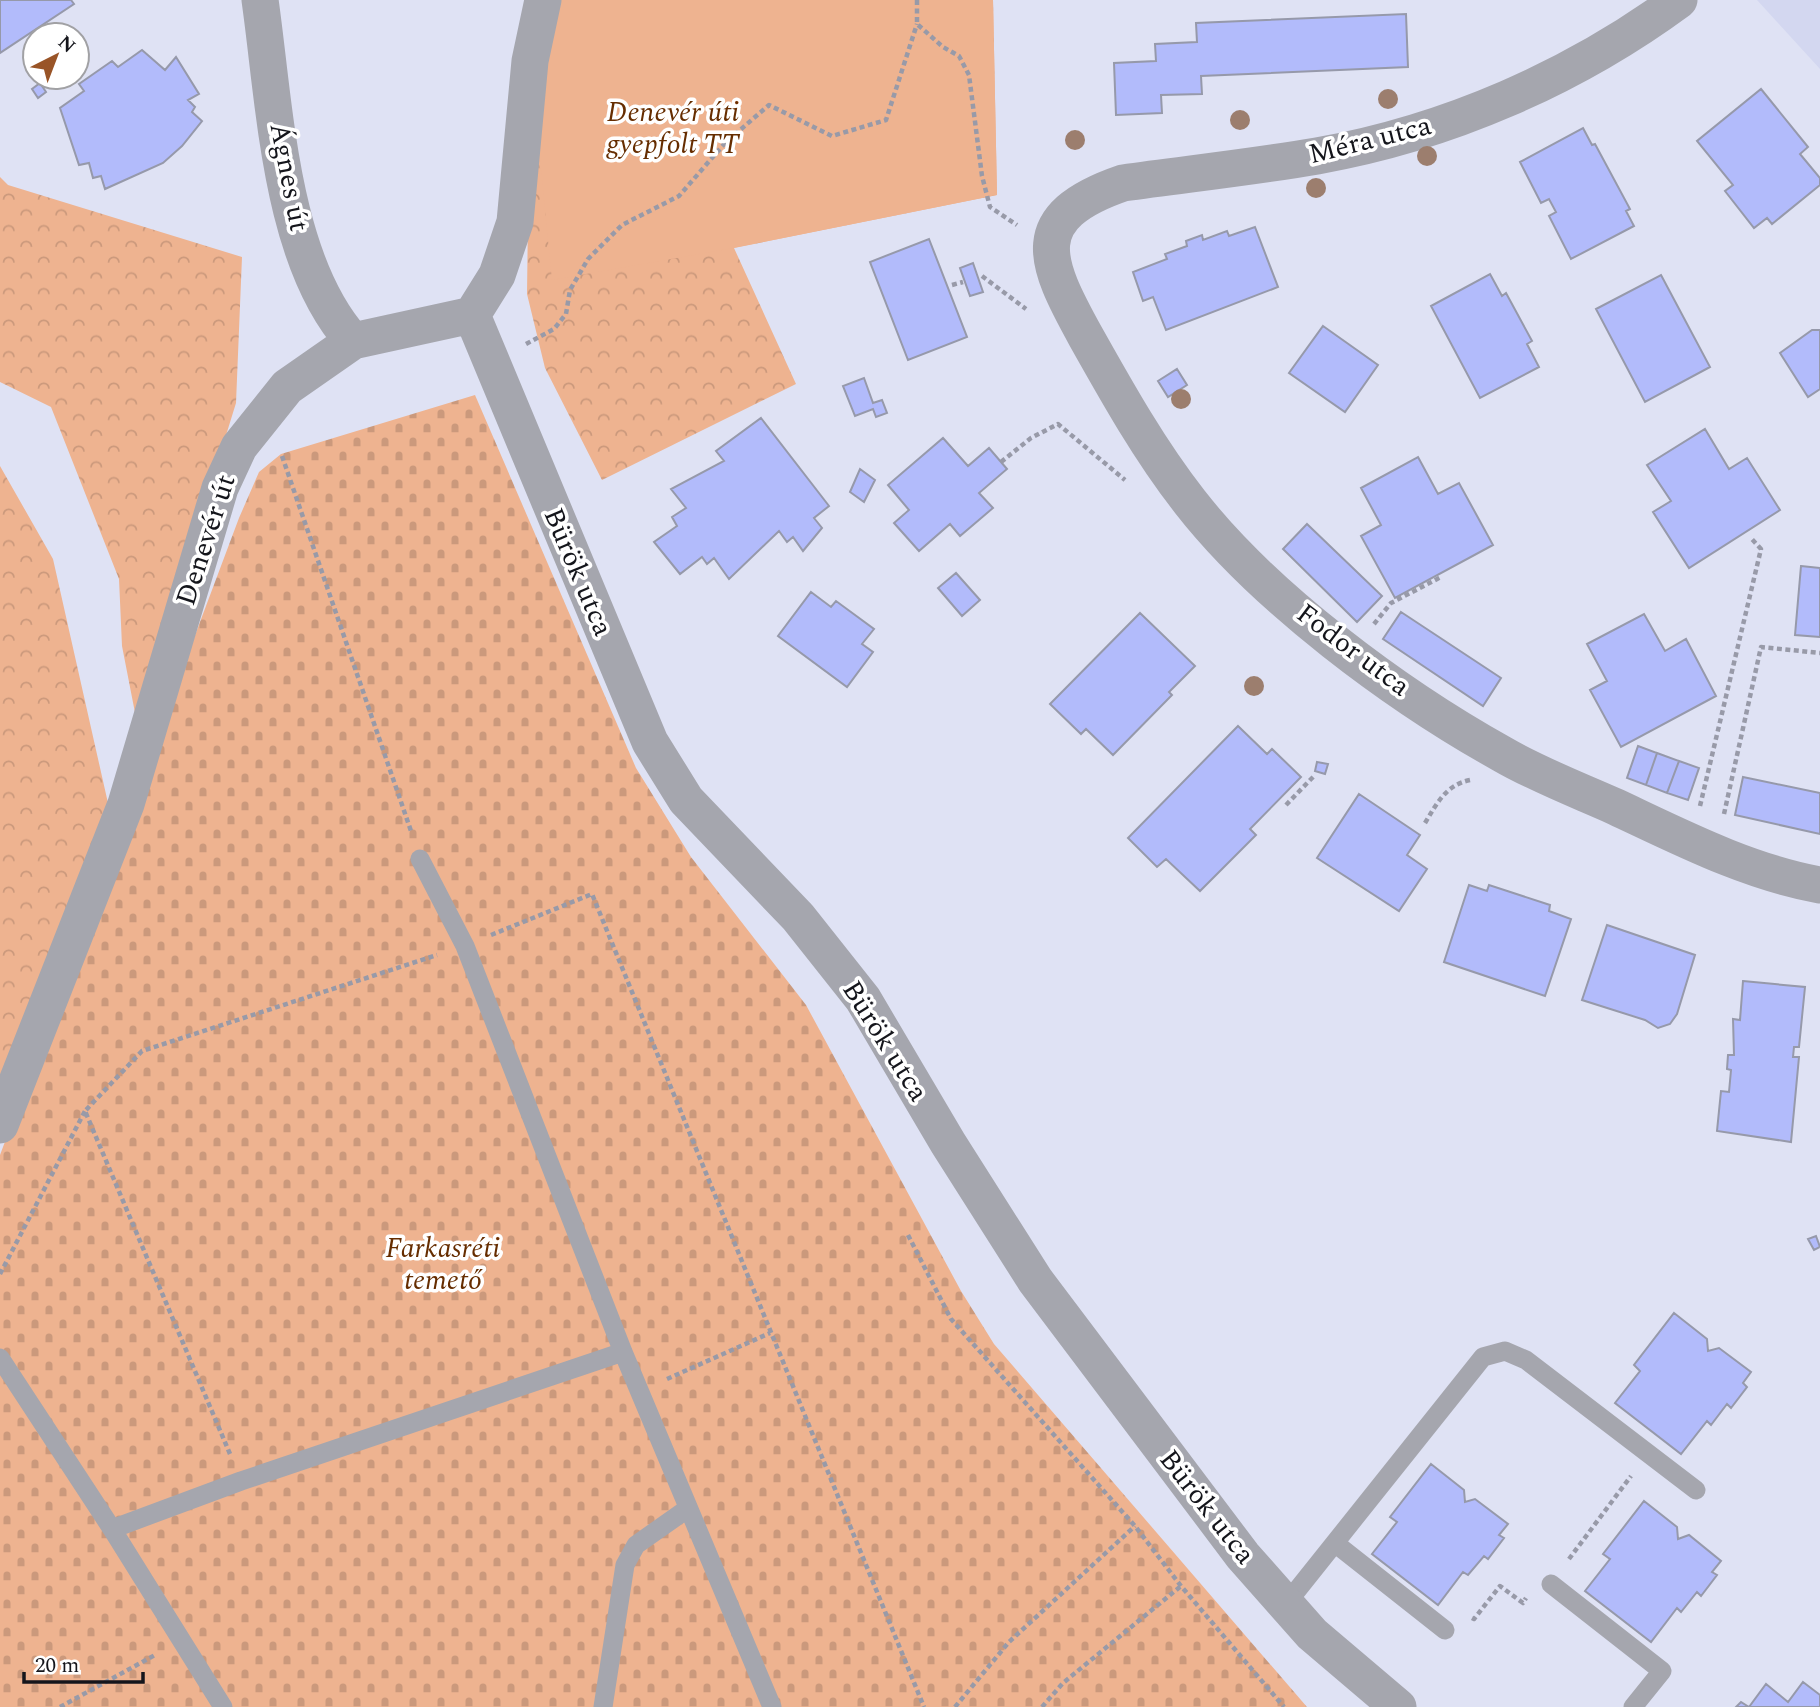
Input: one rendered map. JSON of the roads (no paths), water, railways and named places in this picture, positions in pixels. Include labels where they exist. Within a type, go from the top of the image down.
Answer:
[{"type":"street","name":"Ágnes út","points":[[260,0],[289,205],[320,294],[335,321],[353,341]]},
{"type":"street","points":[[472,315],[497,275],[515,222],[530,61],[543,0]]},
{"type":"street","name":"Méra utca","points":[[1052,233],[1080,200],[1123,183],[1318,156],[1464,116],[1513,97],[1570,69],[1644,25],[1679,0]]},
{"type":"street","name":"Fodor utca","points":[[1052,233],[1051,255],[1060,286],[1123,402],[1154,451],[1191,503],[1247,565],[1350,655],[1514,761],[1688,840],[1760,869],[1820,885]]},
{"type":"street","name":"Denevér út","points":[[0,1125],[125,804],[219,488],[239,447],[287,387],[353,341],[472,315]]},
{"type":"street","name":"Bürök utca","points":[[472,315],[650,742],[686,800],[798,917],[863,999],[948,1143],[1035,1280],[1243,1556],[1312,1634],[1398,1707]]},
{"type":"lane","points":[[420,859],[465,946],[623,1352],[772,1707]]},
{"type":"lane","points":[[1286,1604],[1483,1357],[1505,1351],[1526,1360],[1696,1490]]},
{"type":"lane","points":[[112,1529],[241,1481],[623,1352]]},
{"type":"lane","points":[[0,1358],[112,1529],[223,1707]]},
{"type":"lane","points":[[603,1707],[625,1564],[636,1545],[687,1509]]},
{"type":"lane","points":[[1336,1544],[1445,1630]]},
{"type":"lane","points":[[1551,1584],[1662,1671],[1633,1707]]},
{"type":"park label","name":"Denevér úti gyepfolt TT","points":[[673,128]]},
{"type":"park label","name":"Farkasréti temető","points":[[443,1264]]}]
